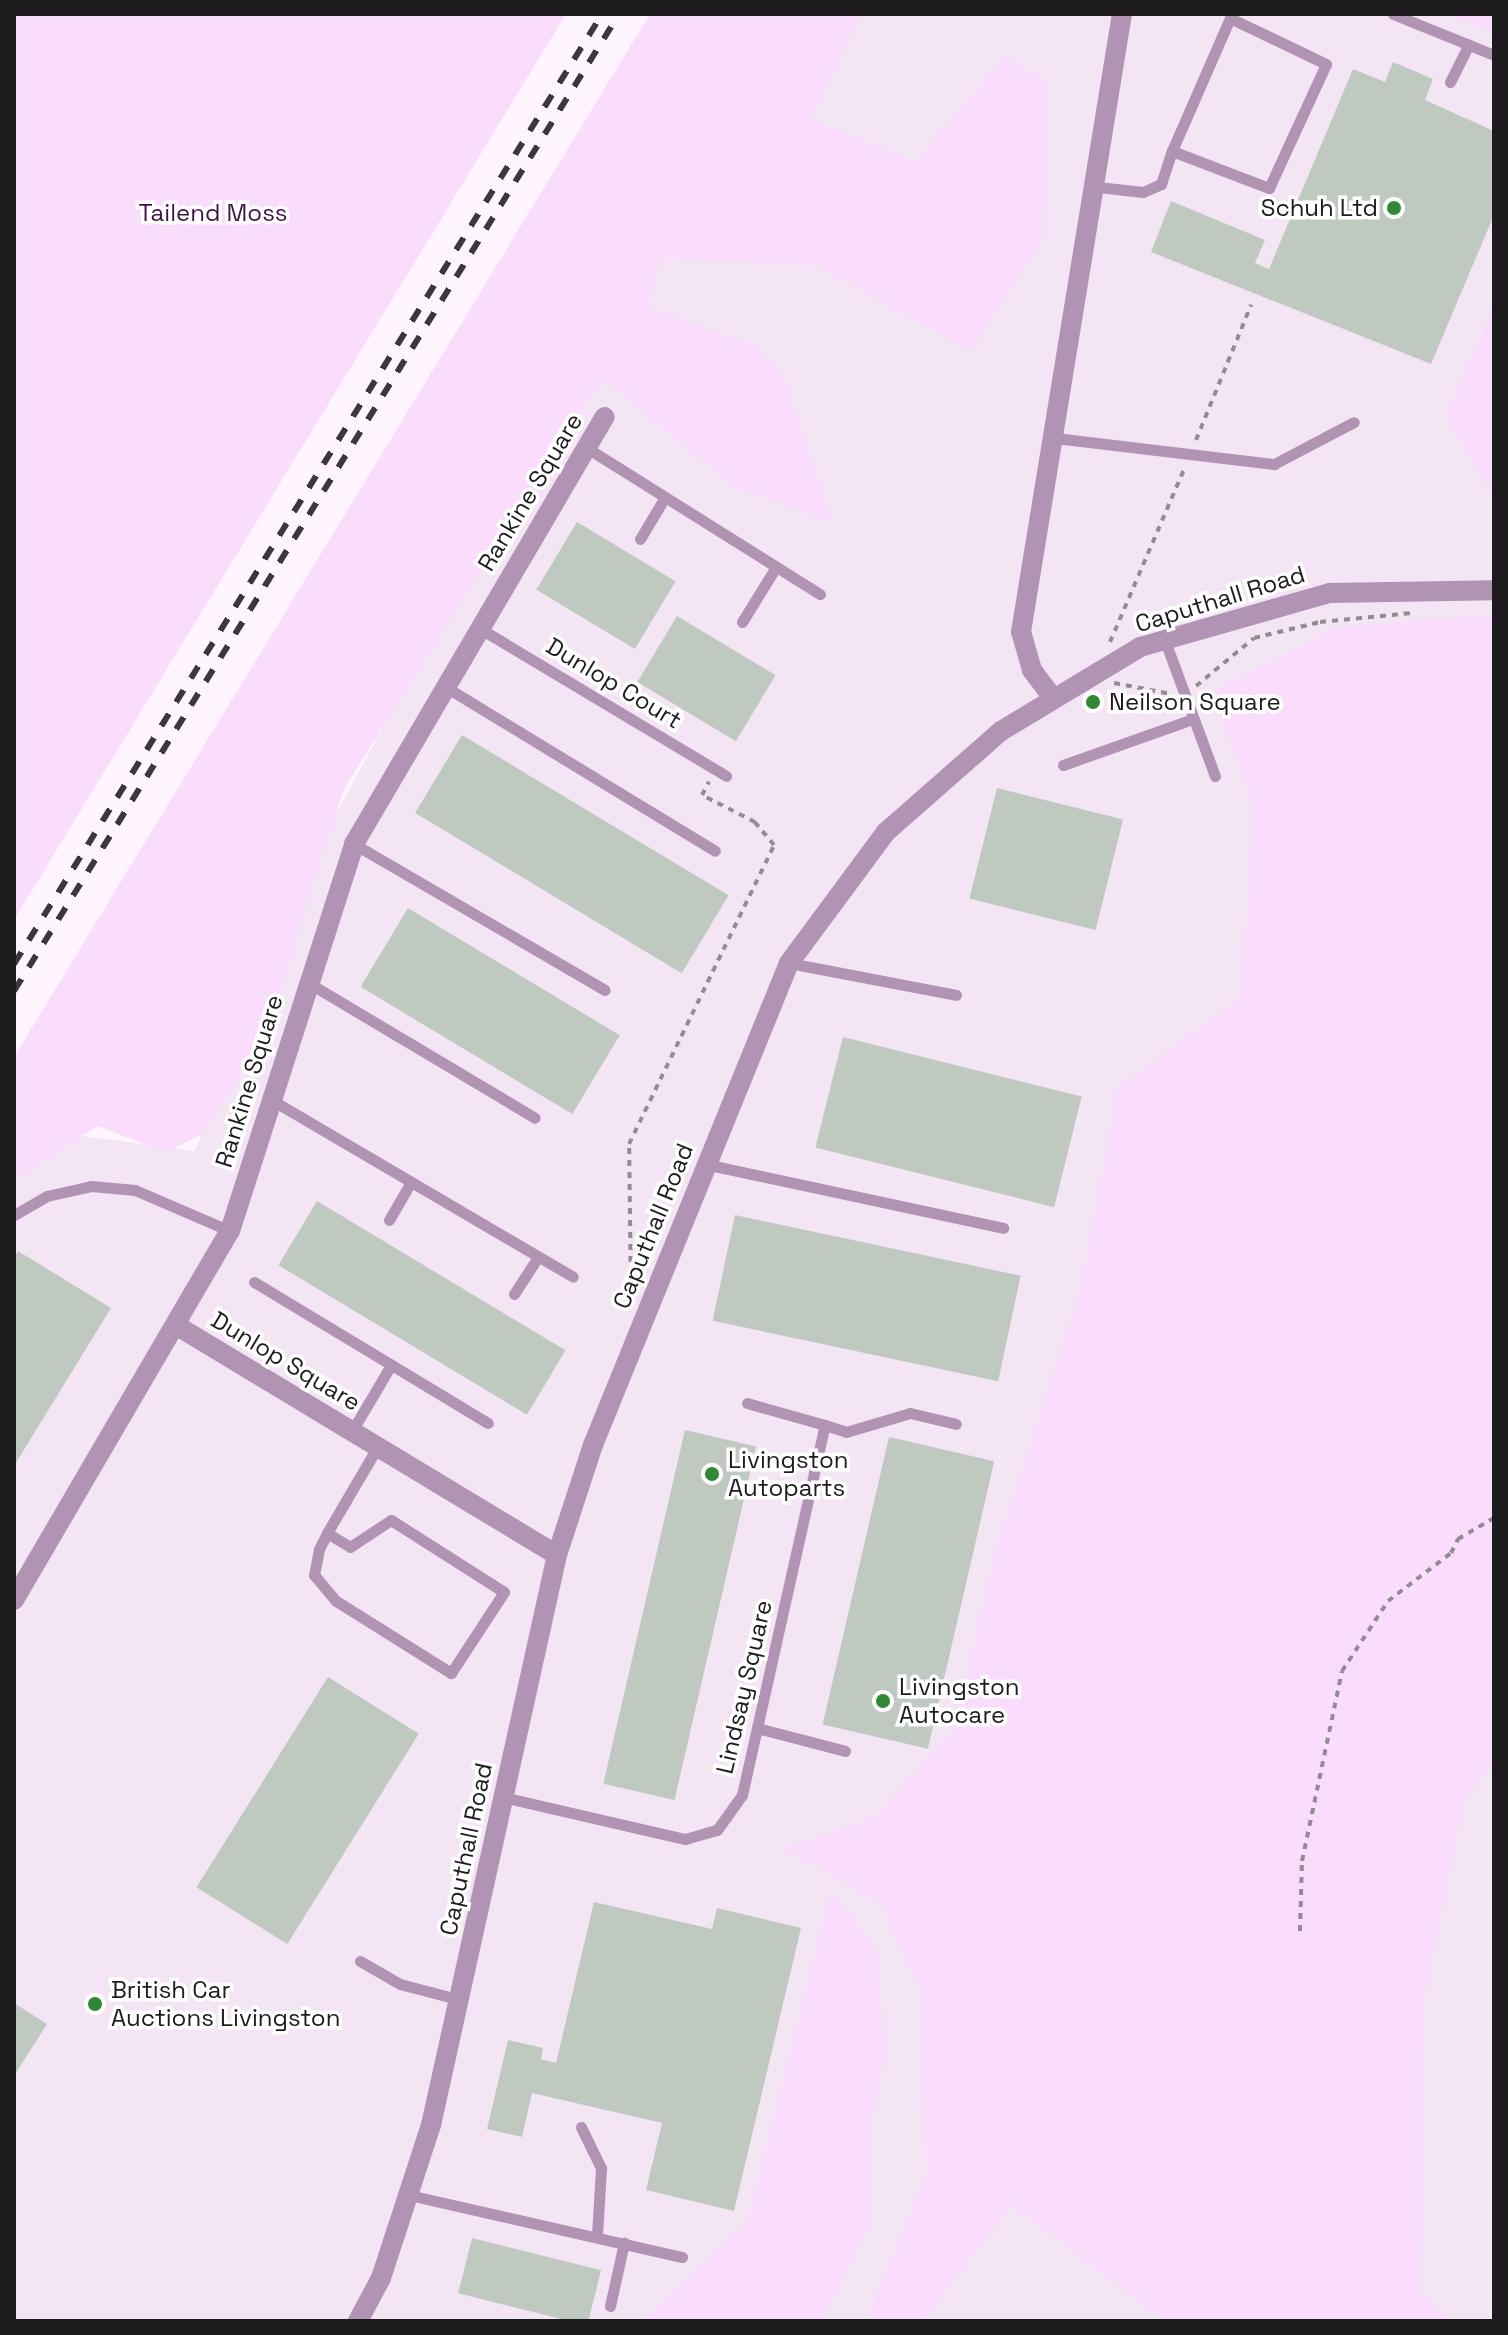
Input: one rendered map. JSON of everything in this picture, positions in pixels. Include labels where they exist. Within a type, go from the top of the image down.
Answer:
[{"type":"street","points":[[1053,698],[1032,670],[1021,632],[1098,187],[1122,14]]},
{"type":"street","name":"Rankine Square","points":[[179,1327],[230,1231],[307,982],[354,844],[444,686],[605,417]]},
{"type":"street","name":"Caputhall Road","points":[[358,2321],[409,2195],[461,2000],[557,1555],[637,1336],[789,963],[886,832],[1001,731],[1097,672],[1165,641],[1330,593],[1494,590]]},
{"type":"street","name":"Dunlop Square","points":[[14,1600],[179,1327],[557,1555]]},
{"type":"lane","points":[[1393,14],[1494,55]]},
{"type":"lane","points":[[1098,187],[1143,192],[1161,184],[1172,151],[1230,18],[1326,64],[1269,188],[1172,151]]},
{"type":"lane","points":[[1450,82],[1469,44]]},
{"type":"lane","points":[[1055,438],[1189,457],[1274,464],[1354,422]]},
{"type":"lane","points":[[587,448],[820,594]]},
{"type":"lane","points":[[640,539],[665,497]]},
{"type":"lane","points":[[742,622],[776,567]]},
{"type":"lane","name":"Dunlop Court","points":[[479,628],[726,776]]},
{"type":"lane","points":[[1165,641],[1215,776]]},
{"type":"lane","points":[[444,686],[715,851]]},
{"type":"lane","points":[[1063,765],[1193,719]]},
{"type":"lane","points":[[354,844],[605,990]]},
{"type":"lane","points":[[789,963],[956,995]]},
{"type":"lane","points":[[307,982],[535,1118]]},
{"type":"lane","points":[[270,1099],[573,1277]]},
{"type":"lane","points":[[705,1164],[1003,1228]]},
{"type":"lane","points":[[389,1220],[411,1182]]},
{"type":"lane","points":[[14,1215],[47,1196],[91,1186],[135,1190],[230,1231]]},
{"type":"lane","points":[[514,1294],[538,1257]]},
{"type":"lane","points":[[254,1282],[488,1423]]},
{"type":"lane","points":[[352,1431],[391,1365]]},
{"type":"lane","points":[[747,1403],[846,1432],[910,1413],[956,1424]]},
{"type":"lane","name":"Lindsay Square","points":[[503,1797],[685,1839],[717,1830],[742,1795],[825,1425]]},
{"type":"lane","points":[[327,1533],[350,1547],[391,1520],[504,1592],[451,1673],[336,1601],[314,1575],[327,1533],[378,1446]]},
{"type":"lane","points":[[757,1728],[845,1751]]},
{"type":"lane","points":[[360,1961],[400,1984],[461,2000]]},
{"type":"lane","points":[[581,2127],[601,2168],[597,2236]]},
{"type":"lane","points":[[409,2195],[682,2257]]},
{"type":"lane","points":[[610,2306],[624,2243]]},
{"type":"path","points":[[1251,305],[1097,672],[1127,691],[1184,695],[1254,638],[1320,622],[1415,613]]},
{"type":"path","points":[[637,1336],[629,1144],[774,845],[755,822],[702,795],[715,769]]},
{"type":"path","points":[[1300,1931],[1302,1861],[1342,1671],[1388,1601],[1451,1553],[1458,1539],[1494,1518]]},
{"type":"shaded area","points":[[788,14],[1494,14],[1494,2321],[14,2321],[14,1178],[82,1136],[195,1151],[326,833],[595,335]]},
{"type":"green space","name":"Tailend Moss","points":[[14,14],[566,14],[14,920]]},
{"type":"green space","points":[[650,14],[861,14],[810,119],[915,162],[1005,58],[1045,79],[1043,239],[971,351],[817,266],[661,257],[647,307],[758,347],[787,383],[832,522],[735,487],[602,378],[344,789],[266,1034],[203,1134],[165,1152],[98,1126],[14,1180],[14,1057]]},
{"type":"green space","points":[[1448,14],[1494,14],[1494,33]]},
{"type":"green space","points":[[1494,305],[1494,498],[1446,416]]},
{"type":"green space","points":[[1494,615],[1494,1762],[1464,1801],[1424,2004],[1420,2292],[1449,2321],[1165,2321],[1012,2205],[922,2321],[866,2321],[927,2172],[921,1994],[880,1902],[784,1849],[875,1817],[955,1729],[996,1550],[1082,1285],[1118,1088],[1242,996],[1254,808],[1212,692],[1336,628]]},
{"type":"green space","points":[[831,1891],[876,1948],[886,2055],[868,2143],[870,2223],[822,2321],[642,2321],[749,2221]]},
{"type":"building","name":"Schuh Ltd","points":[[1393,62],[1433,79],[1425,100],[1494,131],[1494,215],[1431,364],[1151,252],[1171,201],[1265,240],[1255,263],[1269,269],[1353,69],[1385,82]]},
{"type":"building","points":[[577,522],[676,581],[635,649],[536,590]]},
{"type":"building","points":[[677,616],[776,675],[736,741],[637,682]]},
{"type":"building","points":[[462,735],[729,895],[682,973],[415,813]]},
{"type":"building","points":[[997,788],[1123,819],[1096,930],[969,899]]},
{"type":"building","points":[[408,908],[620,1035],[572,1114],[361,987]]},
{"type":"building","points":[[843,1037],[1082,1097],[1054,1207],[815,1148]]},
{"type":"building","points":[[317,1201],[566,1350],[527,1415],[278,1265]]},
{"type":"building","points":[[735,1215],[1021,1276],[998,1381],[713,1321]]},
{"type":"building","points":[[18,1251],[111,1308],[14,1466],[14,1258]]},
{"type":"building","points":[[685,1430],[756,1446],[674,1800],[603,1784]]},
{"type":"building","points":[[889,1437],[994,1461],[928,1749],[823,1724]]},
{"type":"building","points":[[328,1677],[419,1734],[287,1944],[197,1887]]},
{"type":"building","points":[[594,1902],[712,1929],[717,1908],[801,1928],[734,2211],[646,2190],[662,2123],[532,2093],[522,2137],[487,2129],[508,2040],[543,2048],[541,2059],[556,2063]]},
{"type":"building","points":[[14,2003],[47,2024],[14,2076]]},
{"type":"building","points":[[472,2238],[601,2270],[588,2321],[569,2321],[458,2293]]},
{"type":"railway","points":[[14,964],[602,14]]},
{"type":"railway","points":[[14,991],[619,14]]},
{"type":"place","name":"Schuh Ltd","points":[[1394,208]]},
{"type":"place","name":"Neilson Square","points":[[1093,702]]},
{"type":"place","name":"Livingston Autoparts","points":[[712,1474]]},
{"type":"place","name":"Livingston Autocare","points":[[883,1701]]},
{"type":"place","name":"British Car Auctions Livingston","points":[[95,2004]]}]
